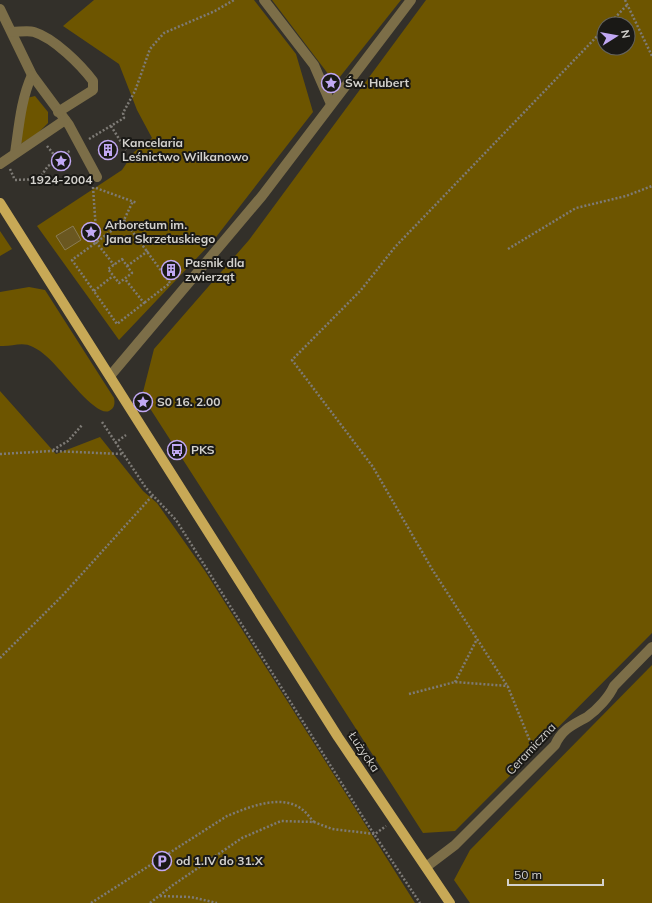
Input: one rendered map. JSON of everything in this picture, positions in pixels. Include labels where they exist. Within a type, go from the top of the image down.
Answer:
[{"type":"main road","name":"Łużycka","points":[[0,203],[338,737],[450,903]]},
{"type":"street","points":[[264,0],[314,65],[331,104]]},
{"type":"street","points":[[110,376],[262,196],[411,0]]},
{"type":"street","points":[[0,9],[32,75],[65,120],[80,144],[97,177]]},
{"type":"street","points":[[12,32],[33,32],[51,42],[84,68],[94,81],[93,90],[58,112]]},
{"type":"street","points":[[15,153],[21,108],[27,86],[32,75]]},
{"type":"street","points":[[0,164],[65,120]]},
{"type":"street","name":"Ceramiczna","points":[[426,867],[455,845],[555,746],[558,739],[572,724],[588,716],[610,694],[614,686],[652,648]]},
{"type":"path","points":[[15,180],[39,179],[48,166],[80,144],[124,118],[124,113],[135,91],[150,49],[164,33],[215,11],[234,0]]},
{"type":"path","points":[[625,0],[652,56]]},
{"type":"path","points":[[617,16],[628,5]]},
{"type":"path","points":[[538,762],[508,686],[432,569],[373,467],[292,360],[361,290],[395,247],[596,37]]},
{"type":"path","points":[[111,126],[126,150]]},
{"type":"path","points":[[40,137],[60,162]]},
{"type":"path","points":[[97,177],[93,187],[96,231],[95,243],[114,265]]},
{"type":"path","points":[[508,249],[576,208],[626,196],[652,186]]},
{"type":"path","points":[[93,187],[137,203]]},
{"type":"path","points":[[124,220],[170,283],[117,324],[72,260],[124,220],[133,201]]},
{"type":"path","points":[[127,266],[148,251]]},
{"type":"path","points":[[122,259],[127,266],[132,273],[119,283],[108,269],[122,259]]},
{"type":"path","points":[[94,291],[113,276]]},
{"type":"path","points":[[124,279],[144,303]]},
{"type":"path","points":[[102,422],[115,444],[146,488],[176,520],[420,903]]},
{"type":"path","points":[[52,450],[68,441],[82,425]]},
{"type":"path","points":[[115,444],[126,435]]},
{"type":"path","points":[[0,454],[52,450],[122,454]]},
{"type":"path","points":[[0,658],[62,596],[153,495]]},
{"type":"path","points":[[455,682],[477,638]]},
{"type":"path","points":[[409,694],[455,682],[508,686]]},
{"type":"path","points":[[91,903],[227,816],[251,806],[287,803],[302,809],[314,822]]},
{"type":"path","points":[[150,903],[242,838],[266,826],[281,821],[314,822],[332,829],[375,834],[395,820]]},
{"type":"path","points":[[159,896],[192,898],[217,903]]},
{"type":"shaded area","points":[[94,0],[254,0],[296,54],[313,112],[213,241],[119,340],[37,226],[122,170],[134,152],[152,138],[137,110],[119,64],[63,26]]},
{"type":"shaded area","points":[[272,0],[401,0],[335,83]]},
{"type":"shaded area","points":[[426,0],[652,0],[652,633],[455,831],[423,833],[142,396],[154,349],[249,240]]},
{"type":"shaded area","points":[[35,96],[48,112],[48,123],[38,133],[19,145],[27,98]]},
{"type":"shaded area","points":[[73,226],[81,240],[65,250],[56,236]]},
{"type":"shaded area","points":[[0,231],[12,249],[0,256]]},
{"type":"shaded area","points":[[29,287],[45,290],[114,398],[114,405],[111,410],[104,411],[97,408],[74,386],[52,361],[37,349],[25,344],[0,346],[0,292]]},
{"type":"shaded area","points":[[0,391],[56,454],[100,437],[143,491],[157,503],[205,571],[415,903],[0,903]]},
{"type":"shaded area","points":[[652,665],[652,903],[470,903],[454,880],[470,850]]},
{"type":"place","name":"Św. Hubert","points":[[331,83]]},
{"type":"place","name":"Kancelaria Leśnictwo Wilkanowo","points":[[108,150]]},
{"type":"place","name":"1924-2004","points":[[61,161]]},
{"type":"place","name":"Arboretum im. Jana Skrzetuskiego","points":[[91,232]]},
{"type":"place","name":"Pasnik dla zwierząt","points":[[171,270]]},
{"type":"place","name":"S0 16. 2.00","points":[[143,402]]},
{"type":"place","name":"PKS","points":[[177,450]]},
{"type":"place","name":"od 1.IV do 31.X","points":[[162,861]]}]
